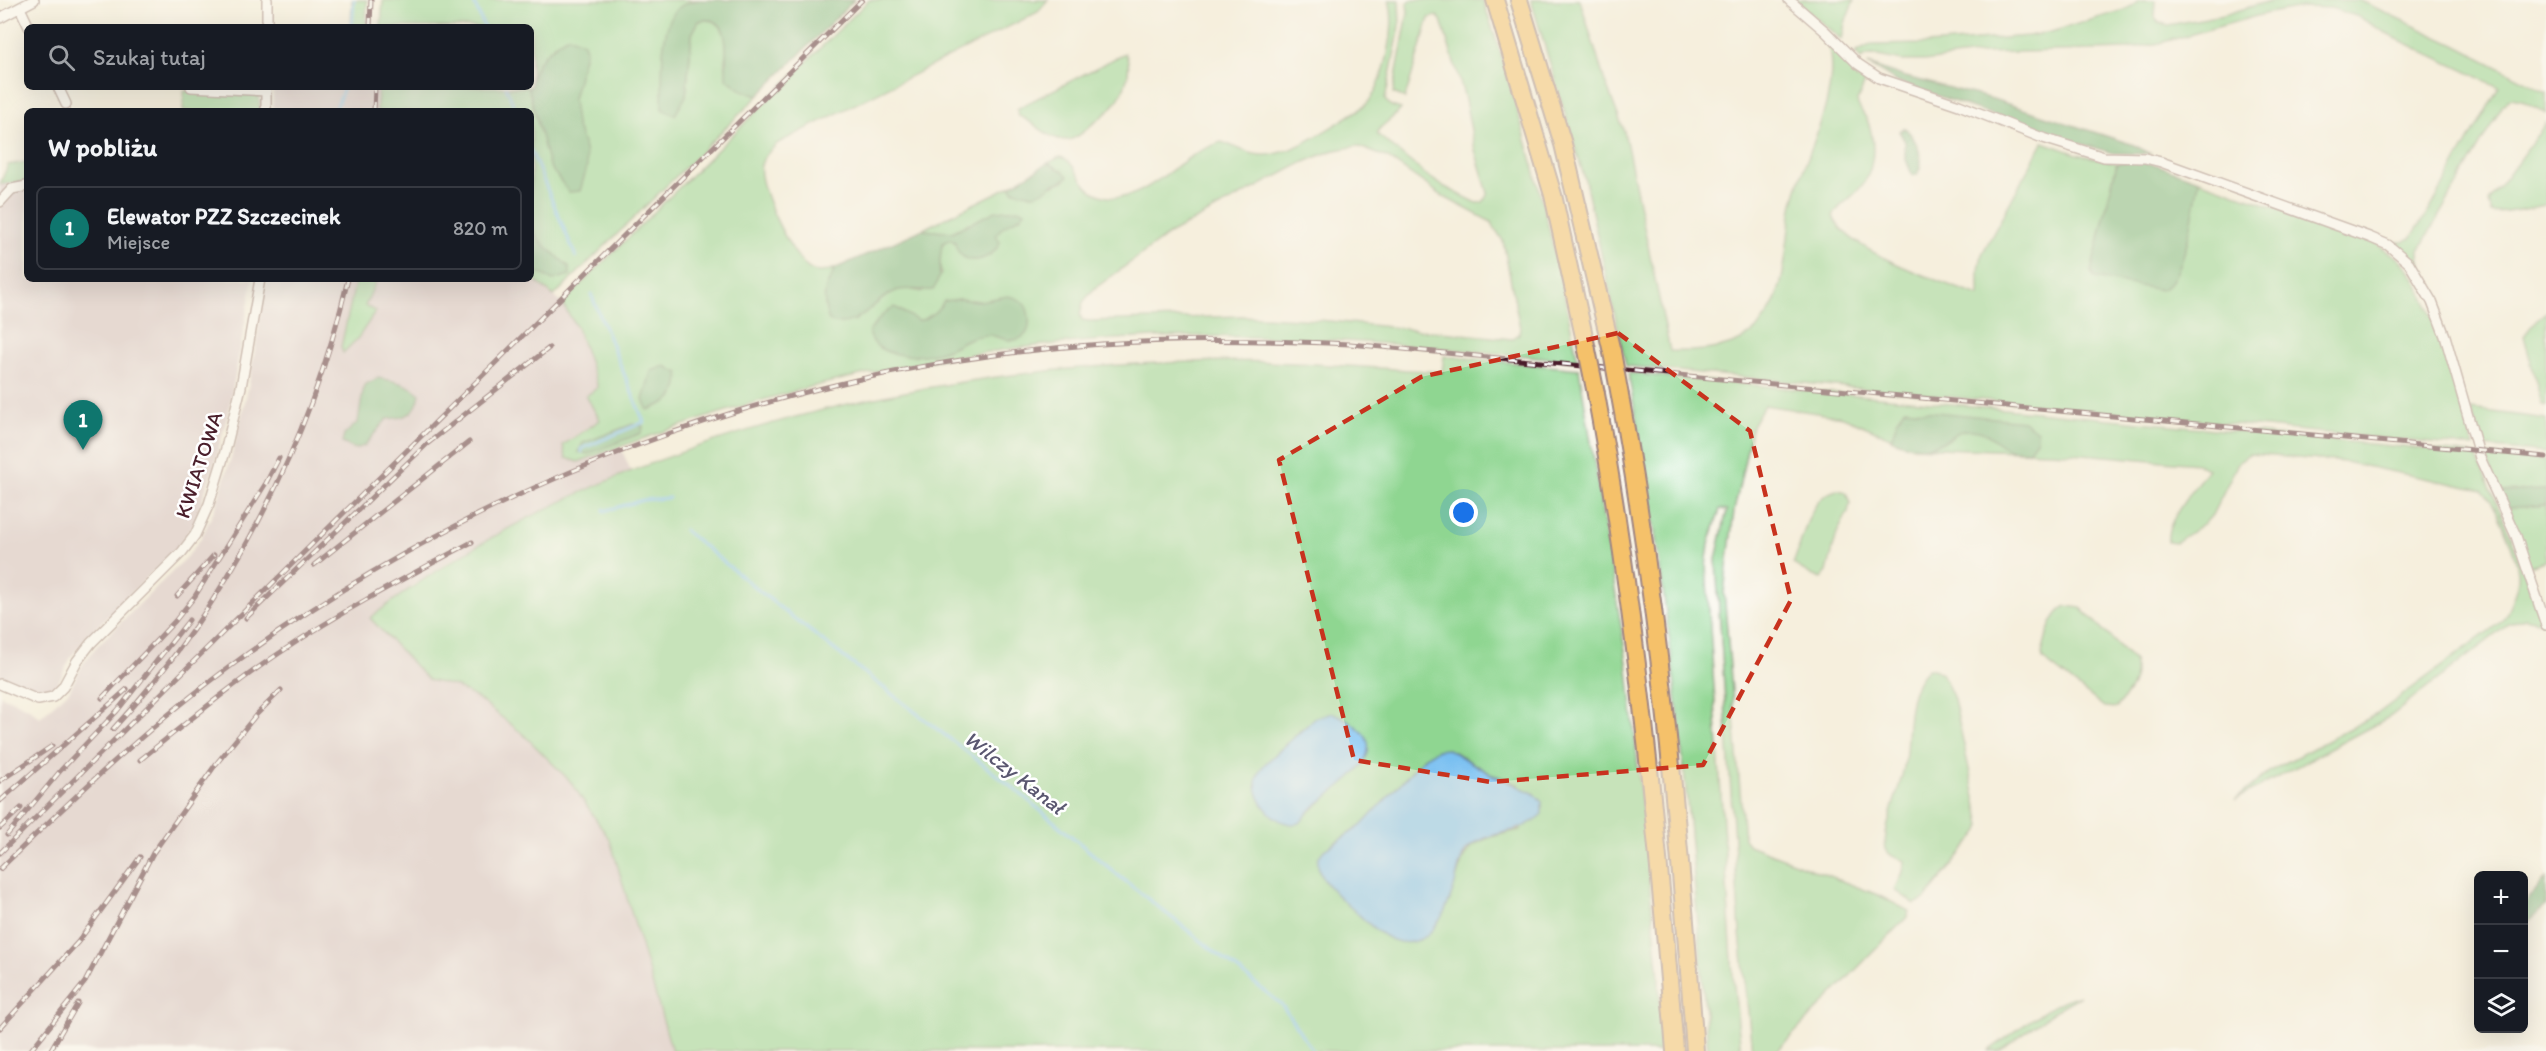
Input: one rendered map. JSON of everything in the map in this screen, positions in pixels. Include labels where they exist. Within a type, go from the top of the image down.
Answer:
[{"type":"highway","points":[[1495,0],[1552,195],[1596,394],[1616,508],[1641,690],[1675,1051]]},
{"type":"highway","points":[[1519,0],[1563,144],[1593,262],[1620,396],[1649,580],[1663,692],[1680,853],[1695,1051]]},
{"type":"street","points":[[0,18],[34,0]]},
{"type":"street","points":[[267,0],[267,24]]},
{"type":"street","points":[[1789,0],[1825,30],[1858,64],[1879,78],[1959,105],[2040,137],[2104,157],[2145,158],[2161,162],[2369,237],[2399,253],[2419,277],[2442,328],[2480,458],[2516,536],[2546,625]]},
{"type":"street","points":[[20,8],[28,24]]},
{"type":"street","points":[[59,90],[66,104]]},
{"type":"street","points":[[266,90],[266,108]]},
{"type":"street","points":[[0,202],[12,189],[24,187]]},
{"type":"street","name":"KWIATOWA","points":[[0,684],[34,699],[49,699],[63,687],[77,661],[91,643],[182,552],[200,526],[220,471],[234,416],[259,282]]},
{"type":"highlighted area","points":[[1618,333],[1750,431],[1791,600],[1703,765],[1491,782],[1354,760],[1279,460],[1421,377]]},
{"type":"shaded area","points":[[273,90],[378,90],[377,108],[273,108]]},
{"type":"shaded area","points":[[24,181],[24,282],[252,282],[228,414],[213,469],[194,523],[177,548],[86,638],[71,657],[58,683],[43,693],[0,677],[0,184]]},
{"type":"shaded area","points":[[534,280],[562,303],[571,316],[597,384],[600,420],[563,444],[578,462],[620,446],[631,471],[545,509],[451,560],[411,586],[428,680],[455,686],[477,698],[523,734],[570,781],[610,840],[672,1051],[0,1051],[0,695],[29,708],[40,717],[69,691],[83,664],[96,647],[187,557],[201,538],[216,506],[248,389],[266,282],[534,282]]},
{"type":"green space","points":[[352,0],[367,0],[366,24],[351,24]]},
{"type":"green space","points":[[383,0],[699,0],[691,1],[686,96],[692,34],[699,21],[706,20],[717,23],[723,31],[727,49],[725,64],[730,75],[742,88],[758,96],[554,296],[534,279],[534,108],[377,108],[378,90],[534,90],[534,24],[381,24]]},
{"type":"green space","points":[[699,0],[854,0],[758,96],[742,90],[726,78],[726,49],[723,30],[718,23],[710,20],[699,21],[692,34],[686,96],[675,115],[662,109],[662,61],[665,37],[672,16],[677,9]]},
{"type":"green space","points":[[869,0],[1048,0],[1038,12],[778,143],[764,158],[761,175],[777,222],[803,264],[811,270],[820,272],[833,269],[833,275],[828,283],[854,321],[893,291],[903,288],[923,292],[941,274],[939,254],[943,243],[950,239],[955,242],[996,235],[1001,226],[1022,216],[969,223],[952,232],[921,230],[1010,186],[1014,191],[1051,186],[1064,181],[1063,171],[1048,163],[1060,157],[1070,162],[1084,183],[1094,192],[1107,197],[1120,197],[1146,188],[1195,154],[1221,142],[1248,152],[1265,155],[1277,154],[1316,136],[1365,106],[1372,96],[1388,56],[1391,26],[1389,0],[1399,0],[1400,26],[1385,100],[1391,106],[1401,109],[1381,127],[1377,134],[1443,186],[1477,203],[1483,202],[1488,193],[1475,150],[1464,95],[1441,20],[1437,16],[1429,18],[1405,98],[1393,93],[1408,13],[1407,3],[1411,0],[1483,0],[1536,179],[1559,270],[1578,361],[1419,346],[1261,337],[1155,337],[1060,344],[964,356],[823,384],[701,419],[578,462],[566,458],[563,445],[600,420],[586,396],[597,388],[597,384],[577,328],[562,303]],"holes":[[[1357,146],[1388,158],[1444,197],[1491,222],[1503,241],[1520,328],[1519,334],[1512,339],[1319,320],[1241,316],[1082,320],[1080,314],[1083,302],[1094,289],[1171,233],[1302,163],[1331,151]]]},
{"type":"green space","points":[[1531,0],[1580,0],[1604,79],[1624,131],[1670,351],[1707,350],[1741,340],[1760,325],[1776,298],[1784,269],[1792,208],[1821,123],[1828,95],[1831,65],[1825,37],[1867,78],[1857,101],[1871,130],[1873,148],[1871,166],[1856,193],[1838,208],[1833,216],[1841,229],[1856,241],[1897,264],[1979,296],[1979,270],[1982,254],[2043,142],[2077,154],[2117,163],[2091,272],[2186,248],[2199,180],[2377,244],[2407,267],[2416,281],[2441,336],[2474,447],[1626,366],[1585,180]]},
{"type":"green space","points":[[1795,0],[1854,0],[1845,23],[1842,40]]},
{"type":"green space","points":[[2138,0],[2155,0],[2154,17],[2158,22],[2168,25],[2223,15],[2273,0],[2359,0],[2455,45],[2546,92],[2546,113],[2521,100],[2510,98],[2503,105],[2419,250],[2420,262],[2434,297],[2414,262],[2394,242],[2403,242],[2411,238],[2429,211],[2499,87],[2393,37],[2359,17],[2331,8],[2302,7],[2264,14],[2160,43],[2128,49],[1984,53],[1924,61],[1902,61],[1873,55],[1861,59],[1855,53],[1870,45],[1927,44],[2051,32],[2124,10]]},
{"type":"green space","points":[[568,36],[584,43],[586,49],[573,99],[576,124],[585,149],[587,167],[580,191],[569,192],[549,166],[529,90],[534,90],[534,71],[538,63],[554,46]]},
{"type":"green space","points":[[1125,53],[1128,59],[1128,73],[1121,94],[1108,111],[1078,136],[1068,140],[1052,137],[1019,116],[1017,110],[1020,107]]},
{"type":"green space","points":[[1868,64],[1902,76],[1993,99],[2134,145],[2151,154],[2113,153],[2054,136],[1895,81]]},
{"type":"green space","points":[[184,91],[259,94],[260,108],[183,108]]},
{"type":"green space","points":[[2546,123],[2546,205],[2511,212],[2491,212],[2488,202]]},
{"type":"green space","points":[[1905,128],[1919,150],[1921,164],[1917,175],[1912,175],[1905,157],[1905,142],[1899,131]]},
{"type":"green space","points":[[2135,161],[2157,165],[2199,180],[2183,258],[2169,284],[2161,290],[2095,278],[2091,272],[2117,163]]},
{"type":"green space","points":[[24,162],[24,181],[0,184],[8,165]]},
{"type":"green space","points":[[1048,163],[1068,176],[1037,193],[1014,191],[1010,186]]},
{"type":"green space","points":[[1018,209],[1025,211],[1019,218],[999,230],[996,235],[1000,242],[990,255],[976,260],[969,259],[958,251],[955,242],[950,239],[943,243],[938,279],[933,290],[900,290],[887,295],[849,322],[830,322],[825,295],[834,269],[921,230],[952,232],[996,211]]},
{"type":"green space","points":[[534,230],[543,244],[569,267],[570,275],[553,280],[534,270]]},
{"type":"green space","points":[[355,282],[376,282],[365,306],[376,311],[358,338],[343,353],[341,347]]},
{"type":"green space","points":[[1008,296],[1020,300],[1028,312],[1027,331],[1021,338],[1010,340],[992,335],[983,336],[971,338],[937,353],[901,355],[880,348],[873,341],[869,332],[884,314],[895,307],[918,321],[933,314],[944,301],[959,299],[980,301]]},
{"type":"green space","points":[[2546,312],[2546,406],[2542,405],[2524,336],[2536,320]]},
{"type":"green space","points":[[1444,356],[1579,369],[1628,669],[1658,967],[1663,1051],[672,1051],[610,840],[570,781],[523,734],[477,698],[455,686],[428,680],[370,618],[458,557],[553,506],[654,462],[758,427],[865,400],[974,380],[1082,368],[1188,362],[1283,363],[1442,372]],"holes":[[[1303,728],[1355,772],[1308,813],[1276,818],[1259,797],[1264,765]],[[1454,752],[1489,773],[1518,784],[1520,830],[1486,839],[1468,850],[1463,858],[1449,902],[1381,933],[1338,895],[1319,872],[1334,843],[1361,826],[1425,757]]]},
{"type":"green space","points":[[665,366],[679,373],[675,394],[662,404],[648,410],[643,400],[651,371]]},
{"type":"green space","points":[[1628,373],[2475,454],[2511,535],[2542,622],[2525,618],[2509,624],[2391,716],[2235,800],[2270,771],[2377,714],[2502,621],[2515,593],[2518,582],[2517,569],[2511,545],[2500,518],[2488,496],[2482,490],[2345,462],[2249,454],[2239,461],[2212,515],[2206,522],[2175,543],[2168,542],[2171,525],[2182,504],[2208,469],[2197,464],[2071,453],[1913,447],[1843,417],[1764,405],[1752,426],[1734,511],[1724,592],[1744,839],[1749,845],[1878,895],[1909,911],[1907,917],[1777,1051],[1752,1051],[1740,933],[1717,578],[1716,559],[1727,510],[1720,509],[1709,544],[1706,566],[1733,976],[1741,1051],[1708,1051],[1678,710],[1656,541]]},
{"type":"green space","points":[[378,378],[410,387],[420,394],[418,401],[410,414],[387,419],[364,446],[355,449],[342,443],[344,435],[358,422],[364,385]]},
{"type":"green space","points":[[1905,409],[2024,421],[2037,431],[2037,439],[2028,451],[2013,450],[1986,434],[1976,430],[1966,430],[1941,443],[1927,447],[1913,446],[1891,439],[1897,421]]},
{"type":"green space","points":[[2471,409],[2546,419],[2546,453],[2482,447]]},
{"type":"green space","points":[[633,424],[643,426],[642,433],[588,454],[578,452],[583,443]]},
{"type":"green space","points":[[2484,455],[2546,461],[2546,490],[2499,492]]},
{"type":"green space","points":[[1838,490],[1846,492],[1850,503],[1848,512],[1837,533],[1827,572],[1822,578],[1813,576],[1793,564],[1813,509],[1820,500]]},
{"type":"green space","points":[[2546,490],[2546,505],[2508,508],[2499,492]]},
{"type":"green space","points":[[2546,505],[2546,561],[2529,566],[2508,508]]},
{"type":"green space","points":[[2066,606],[2081,608],[2134,661],[2134,681],[2116,708],[2104,707],[2043,659],[2042,654],[2050,627],[2056,615]]},
{"type":"green space","points":[[1928,669],[1942,673],[1954,699],[1981,825],[1979,831],[1925,899],[1915,904],[1895,890],[1905,861],[1889,854],[1885,842],[1904,767],[1911,702],[1920,678]]},
{"type":"green space","points":[[2546,878],[2546,906],[2528,922],[2528,901]]},
{"type":"green space","points":[[2080,996],[1998,1051],[1988,1051],[2046,1010],[2070,998]]},
{"type":"water","points":[[1333,713],[1361,731],[1368,741],[1368,752],[1355,772],[1311,809],[1300,823],[1284,822],[1270,813],[1260,799],[1256,782],[1259,773],[1264,765],[1315,718]]},
{"type":"water","points":[[1448,749],[1489,773],[1533,793],[1542,802],[1542,814],[1524,826],[1489,837],[1471,846],[1461,859],[1451,898],[1434,929],[1416,941],[1405,943],[1393,940],[1375,930],[1333,891],[1320,872],[1318,858],[1324,850],[1361,826],[1425,757],[1437,750]]},
{"type":"waterway","points":[[352,24],[354,0]]},
{"type":"waterway","name":"Wilczy Kanał","points":[[473,0],[483,24]]},
{"type":"waterway","points":[[336,108],[343,90]]},
{"type":"waterway","name":"Wilczy Kanał","points":[[507,90],[515,108]]},
{"type":"waterway","name":"Wilczy Kanał","points":[[534,158],[576,257]]},
{"type":"waterway","name":"Wilczy Kanał","points":[[582,452],[581,449],[644,422],[591,294]]},
{"type":"waterway","name":"Wilczy Kanał","points":[[604,509],[604,511],[643,500],[669,498]]},
{"type":"waterway","name":"Wilczy Kanał","points":[[684,530],[783,610],[1016,790],[1119,876],[1281,1004],[1313,1051]]},
{"type":"railway","points":[[370,24],[371,0]]},
{"type":"railway","points":[[0,853],[862,0]]},
{"type":"railway","points":[[374,108],[375,90]]},
{"type":"railway","points":[[113,729],[155,681],[193,629],[228,575],[260,519],[288,461],[312,401],[332,341],[347,282]]},
{"type":"railway","points":[[0,869],[107,768],[220,674],[318,606],[421,545],[527,491],[637,445],[750,407],[866,378],[983,357],[1102,344],[1164,341],[1350,344],[2546,457]]},
{"type":"railway","points":[[246,618],[427,444],[549,348]]},
{"type":"railway","points":[[314,565],[469,442]]},
{"type":"railway","points":[[102,698],[175,621],[195,596],[266,483],[279,458]]},
{"type":"railway","points":[[140,760],[278,654],[374,595],[472,542]]},
{"type":"railway","points":[[177,596],[214,555]]},
{"type":"railway","points":[[7,835],[61,770],[117,711],[189,620]]},
{"type":"railway","points":[[0,801],[127,689]]},
{"type":"railway","points":[[30,1051],[85,982],[153,853],[216,764],[256,715],[281,690]]},
{"type":"railway","points":[[0,781],[52,746]]},
{"type":"railway","points":[[0,828],[21,808]]},
{"type":"railway","points":[[0,1028],[78,942],[140,857]]},
{"type":"railway","points":[[50,1051],[78,1003]]},
{"type":"place","name":"Elewator PZZ Szczecinek","points":[[83,450]]}]
